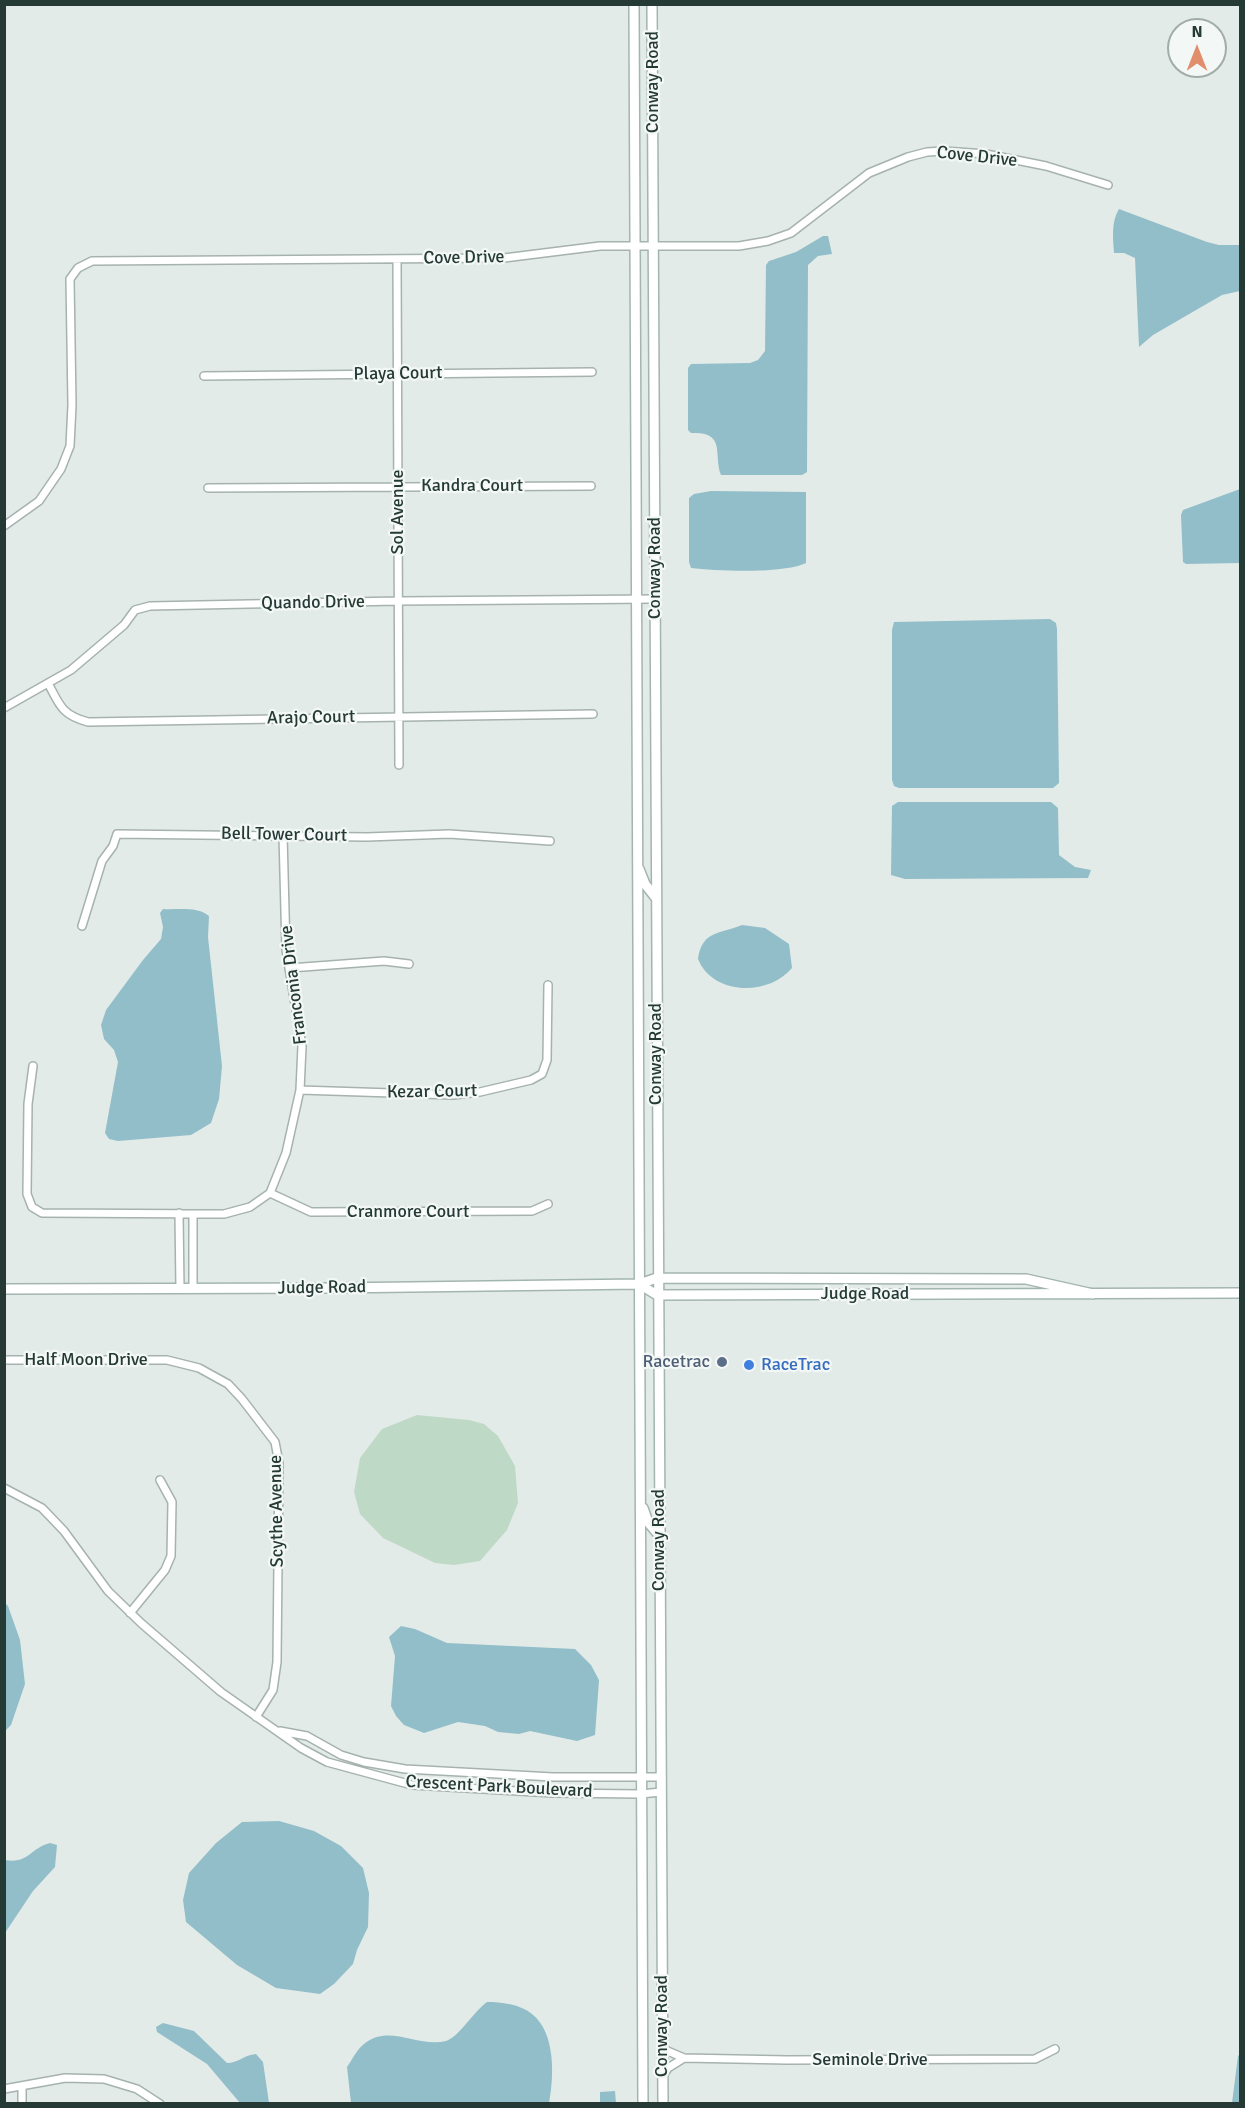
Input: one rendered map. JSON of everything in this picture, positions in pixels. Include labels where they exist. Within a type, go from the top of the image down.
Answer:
[{"type":"main road","name":"Conway Road","points":[[634,4],[643,2103]]},
{"type":"main road","name":"Conway Road","points":[[652,4],[663,2103]]},
{"type":"main road","points":[[637,864],[645,884],[656,898]]},
{"type":"main road","name":"Judge Road","points":[[4,1289],[639,1284],[657,1278],[1026,1279],[1093,1294]]},
{"type":"main road","points":[[639,1284],[657,1295]]},
{"type":"main road","name":"Judge Road","points":[[657,1295],[1240,1293]]},
{"type":"main road","points":[[640,1500],[648,1522],[659,1535]]},
{"type":"street","name":"Cove Drive","points":[[4,526],[39,501],[61,469],[70,446],[72,405],[69,279],[78,268],[92,261],[504,258],[600,246],[739,246],[768,241],[791,233],[869,172],[908,157],[944,151],[996,156],[1046,166],[1108,185]]},
{"type":"street","name":"Sol Avenue","points":[[397,260],[399,765]]},
{"type":"street","name":"Playa Court","points":[[204,376],[592,372]]},
{"type":"street","name":"Kandra Court","points":[[208,488],[591,486]]},
{"type":"street","name":"Quando Drive","points":[[4,708],[71,670],[124,625],[135,610],[150,606],[656,599]]},
{"type":"street","name":"Arajo Court","points":[[48,683],[63,710],[73,718],[88,722],[593,714]]},
{"type":"street","name":"Bell Tower Court","points":[[82,926],[102,861],[113,846],[117,834],[367,837],[449,834],[550,841]]},
{"type":"street","name":"Franconia Drive","points":[[270,1193],[286,1153],[300,1090],[302,1046],[286,950],[283,835]]},
{"type":"street","points":[[290,968],[384,961],[409,964]]},
{"type":"street","name":"Kezar Court","points":[[300,1090],[453,1095],[480,1092],[531,1080],[542,1074],[547,1060],[548,985]]},
{"type":"street","points":[[33,1066],[27,1104],[27,1194],[32,1207],[42,1213],[225,1214],[250,1207],[270,1193]]},
{"type":"street","name":"Cranmore Court","points":[[270,1193],[311,1212],[532,1211],[548,1204]]},
{"type":"street","points":[[179,1214],[180,1289]]},
{"type":"street","points":[[193,1214],[193,1289]]},
{"type":"street","points":[[179,1245],[193,1245]]},
{"type":"street","name":"Half Moon Drive","points":[[4,1360],[166,1360]]},
{"type":"street","name":"Scythe Avenue","points":[[166,1360],[199,1368],[228,1384],[262,1423],[275,1442],[279,1463],[277,1662],[273,1690],[256,1717]]},
{"type":"street","points":[[130,1612],[165,1570],[171,1556],[172,1502],[160,1480]]},
{"type":"street","name":"Crescent Park Boulevard","points":[[4,1488],[42,1508],[64,1532],[108,1591],[221,1692],[311,1755],[327,1762],[412,1785],[553,1793],[641,1794],[661,1792]]},
{"type":"street","name":"Crescent Park Boulevard","points":[[278,1731],[308,1736],[341,1755],[364,1762],[405,1769],[553,1777],[661,1777]]},
{"type":"street","points":[[311,1755],[318,1742]]},
{"type":"street","points":[[553,1777],[553,1793]]},
{"type":"street","name":"Seminole Drive","points":[[663,2049],[684,2058],[787,2060],[1035,2059],[1055,2049]]},
{"type":"street","points":[[663,2077],[668,2068],[684,2058]]},
{"type":"street","points":[[4,2089],[65,2078],[104,2079],[137,2089],[160,2103]]},
{"type":"street","points":[[22,2086],[22,2103]]},
{"type":"green space","points":[[417,1415],[469,1420],[484,1424],[498,1436],[515,1466],[518,1503],[507,1530],[480,1561],[454,1565],[435,1563],[383,1538],[360,1514],[354,1492],[360,1458],[382,1429]]},
{"type":"water","points":[[1119,209],[1207,242],[1219,245],[1240,245],[1240,291],[1222,295],[1153,335],[1139,347],[1135,258],[1124,253],[1114,253],[1114,225]]},
{"type":"water","points":[[823,236],[828,236],[832,254],[818,256],[808,265],[807,472],[802,475],[721,475],[714,440],[710,436],[691,433],[688,430],[688,368],[691,364],[750,363],[758,360],[765,351],[766,265],[769,261],[796,252]]},
{"type":"water","points":[[1240,489],[1240,563],[1186,564],[1183,562],[1181,515],[1183,510]]},
{"type":"water","points":[[711,491],[806,492],[806,563],[766,570],[733,571],[691,568],[689,562],[689,498],[694,494]]},
{"type":"water","points":[[1050,619],[1056,623],[1057,629],[1059,783],[1053,788],[899,788],[894,786],[892,780],[892,630],[894,622]]},
{"type":"water","points":[[898,802],[1051,802],[1058,808],[1059,855],[1075,867],[1091,870],[1088,878],[905,879],[891,875],[892,806]]},
{"type":"water","points":[[163,909],[193,910],[209,916],[208,937],[222,1066],[219,1099],[211,1123],[191,1135],[118,1141],[109,1139],[105,1133],[118,1062],[114,1050],[104,1039],[101,1025],[106,1010],[161,939],[163,927],[160,913]]},
{"type":"water","points":[[742,925],[765,928],[789,944],[792,968],[770,984],[742,988],[716,980],[705,971],[698,959],[700,950],[708,938]]},
{"type":"water","points":[[4,1602],[8,1606],[20,1640],[25,1684],[11,1725],[5,1731]]},
{"type":"water","points":[[401,1626],[415,1629],[447,1643],[575,1649],[591,1665],[599,1680],[595,1735],[577,1741],[530,1731],[519,1734],[498,1732],[485,1726],[458,1722],[424,1733],[404,1725],[391,1706],[395,1656],[389,1637]]},
{"type":"water","points":[[279,1821],[314,1831],[341,1846],[363,1868],[369,1893],[368,1927],[353,1964],[334,1984],[320,1994],[276,1988],[237,1965],[186,1922],[183,1900],[189,1873],[216,1843],[242,1822]]},
{"type":"water","points":[[50,1843],[57,1845],[55,1867],[33,1891],[5,1933],[5,1860],[25,1858],[43,1845]]},
{"type":"water","points":[[487,2002],[504,2003],[522,2008],[540,2022],[551,2056],[552,2081],[549,2103],[351,2103],[347,2067],[364,2044],[383,2036],[435,2042],[446,2041],[456,2035]]},
{"type":"water","points":[[163,2023],[194,2031],[227,2063],[256,2054],[263,2062],[269,2103],[240,2103],[207,2064],[157,2032],[156,2027]]},
{"type":"water","points":[[1240,2054],[1240,2103],[1232,2103],[1238,2056]]},
{"type":"water","points":[[615,2091],[616,2103],[600,2103],[600,2092]]},
{"type":"place","name":"Racetrac","points":[[722,1362]]},
{"type":"place","name":"RaceTrac","points":[[749,1365]]}]
